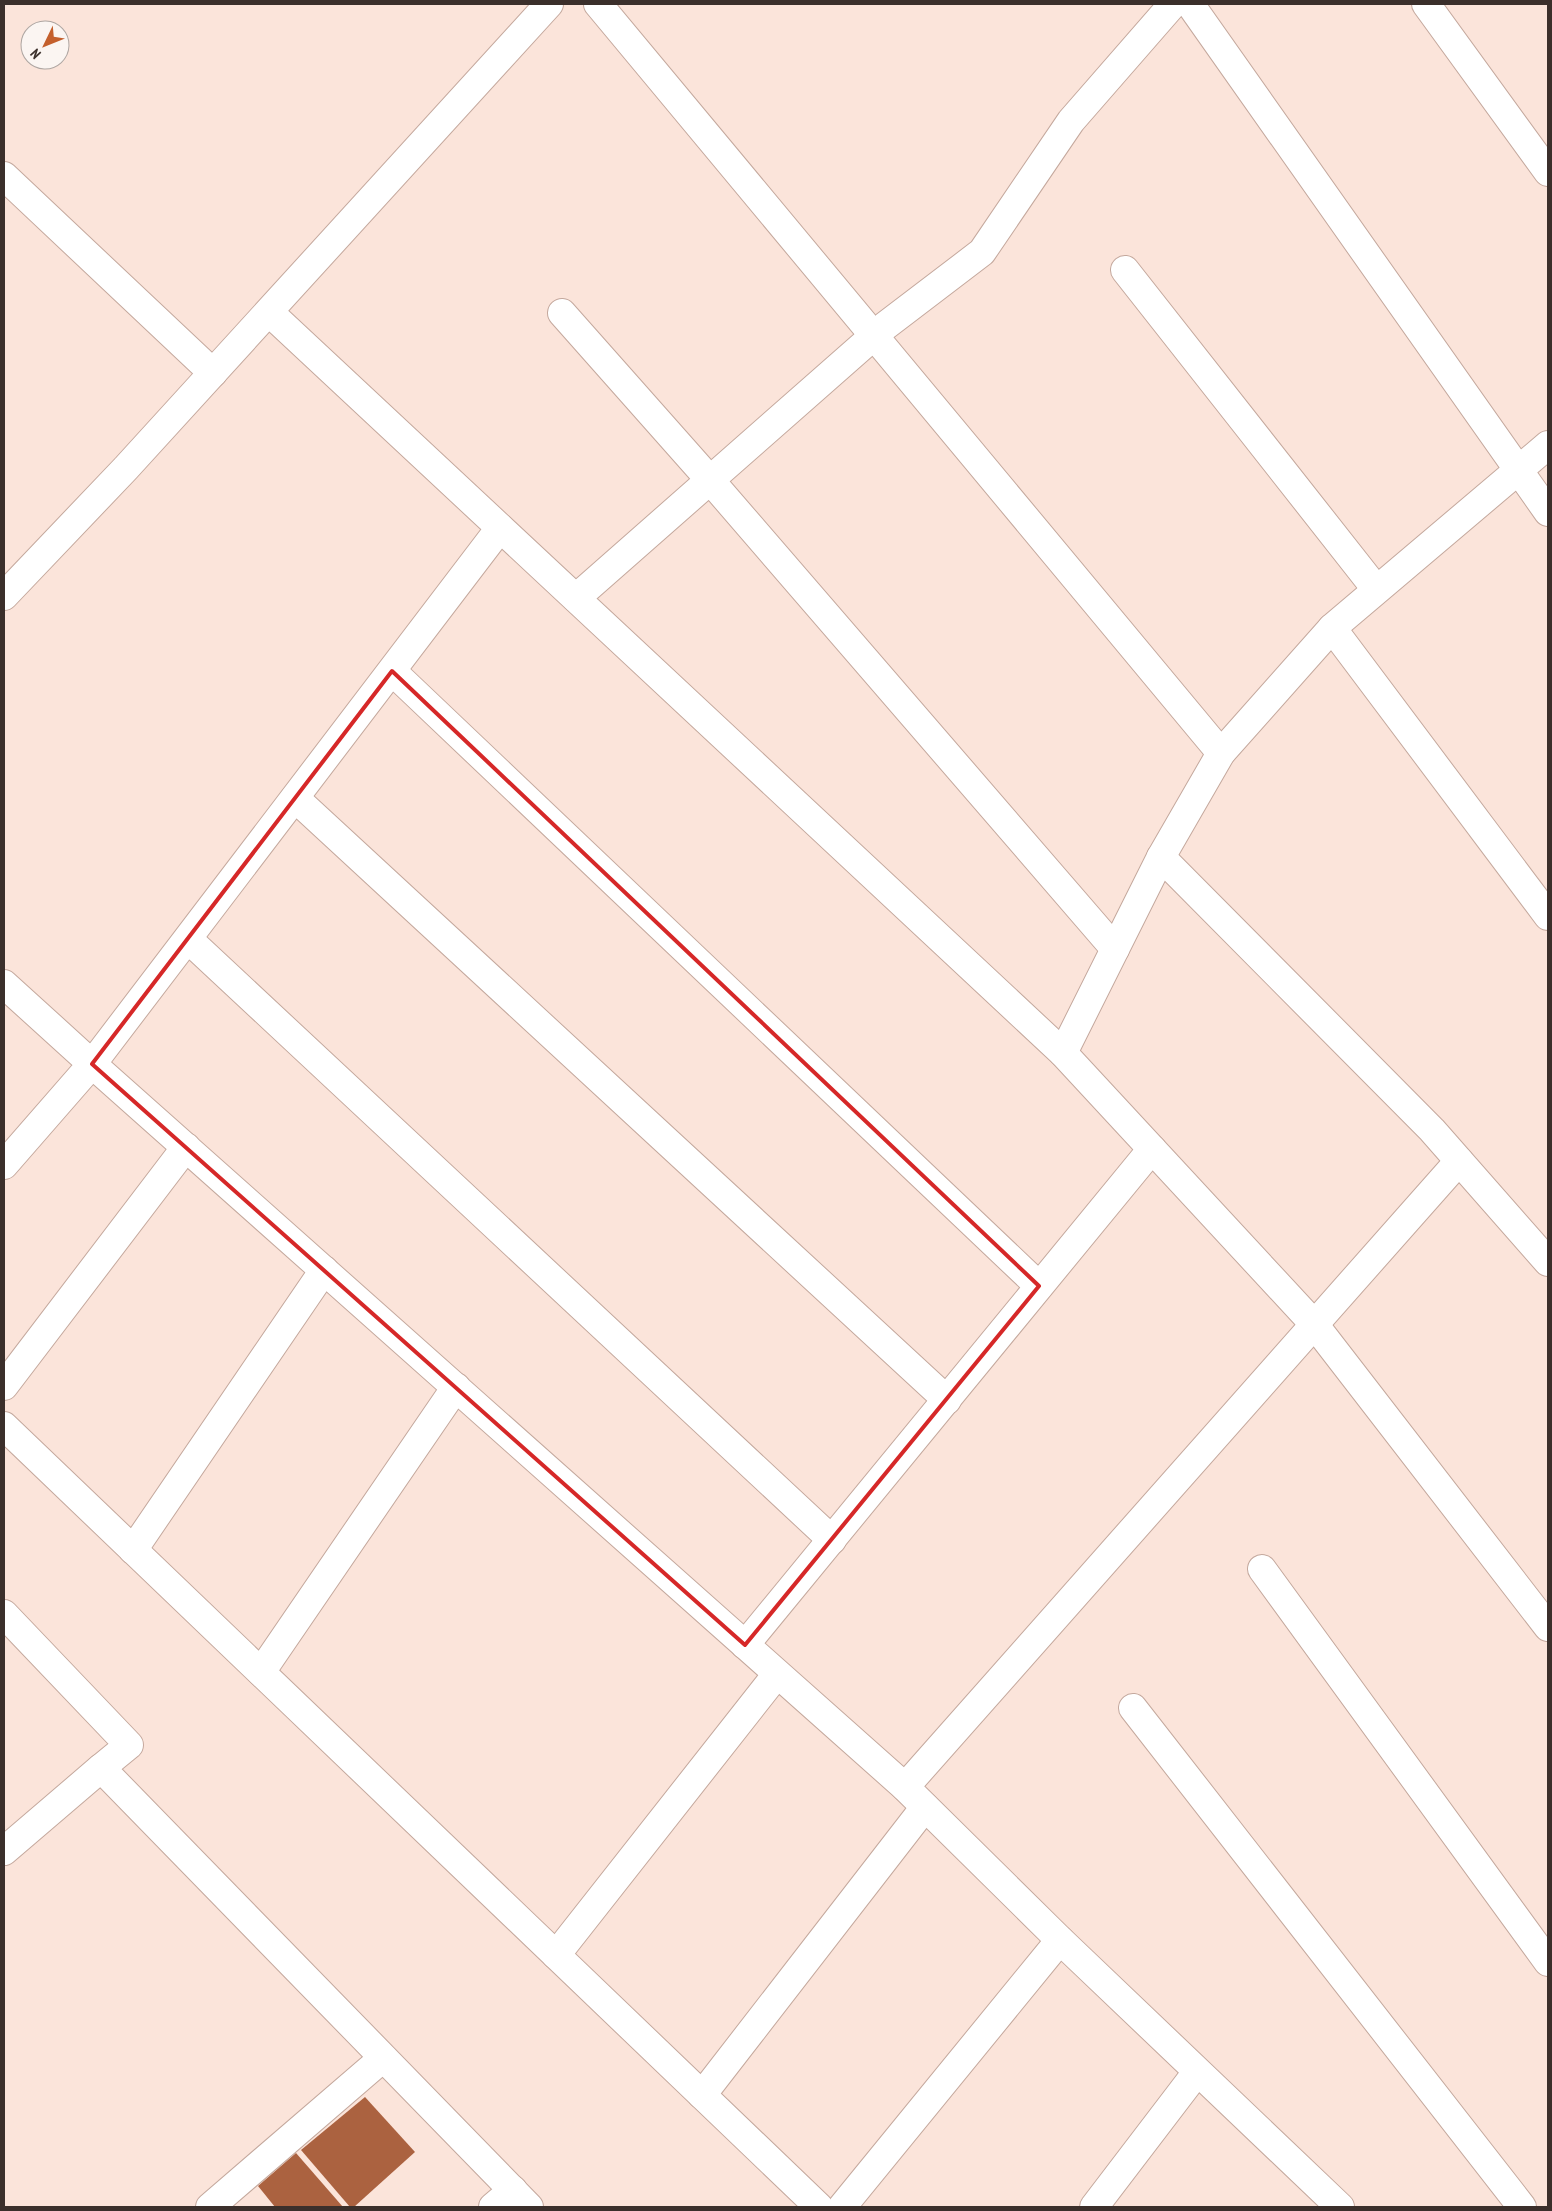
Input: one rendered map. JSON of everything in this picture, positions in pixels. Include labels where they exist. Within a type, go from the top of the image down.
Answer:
[{"type":"street","points":[[598,4],[1221,753]]},
{"type":"street","points":[[576,598],[874,337],[982,252],[1071,121],[1173,4]]},
{"type":"street","points":[[1190,4],[1548,512]]},
{"type":"street","points":[[1426,4],[1548,172]]},
{"type":"street","points":[[4,596],[126,468],[546,5]]},
{"type":"street","points":[[4,176],[213,373]]},
{"type":"street","points":[[1125,270],[1376,589]]},
{"type":"street","points":[[269,312],[1064,1053],[1314,1324],[1548,1627]]},
{"type":"street","points":[[562,313],[710,480],[1114,949]]},
{"type":"street","points":[[1064,1053],[1161,857],[1221,753],[1332,628],[1548,445]]},
{"type":"street","points":[[4,1165],[92,1064],[500,528]]},
{"type":"street","points":[[1332,628],[1548,916]]},
{"type":"street","points":[[392,670],[1039,1286]]},
{"type":"street","points":[[295,798],[947,1400]]},
{"type":"street","points":[[1161,857],[1432,1130],[1548,1262]]},
{"type":"street","points":[[188,939],[832,1540]]},
{"type":"street","points":[[4,984],[905,1787],[1331,2204]]},
{"type":"street","points":[[4,1386],[186,1147]]},
{"type":"street","points":[[745,1646],[1152,1148]]},
{"type":"street","points":[[905,1787],[1459,1160]]},
{"type":"street","points":[[133,1550],[324,1270]]},
{"type":"street","points":[[261,1672],[456,1388]]},
{"type":"street","points":[[4,1426],[819,2207]]},
{"type":"street","points":[[1262,1569],[1548,1962]]},
{"type":"street","points":[[4,1614],[128,1745],[4,1851]]},
{"type":"street","points":[[556,1955],[777,1674]]},
{"type":"street","points":[[1133,1708],[1522,2207]]},
{"type":"street","points":[[102,1768],[383,2058],[512,2202]]},
{"type":"street","points":[[702,2095],[925,1808]]},
{"type":"street","points":[[842,2207],[1060,1940]]},
{"type":"street","points":[[210,2207],[383,2058]]},
{"type":"street","points":[[1094,2207],[1197,2072]]},
{"type":"highlighted area","points":[[392,671],[1039,1286],[745,1645],[92,1064]]},
{"type":"building","points":[[365,2097],[415,2152],[354,2207],[350,2207],[301,2150]]},
{"type":"building","points":[[296,2153],[343,2207],[275,2207],[258,2186]]}]
